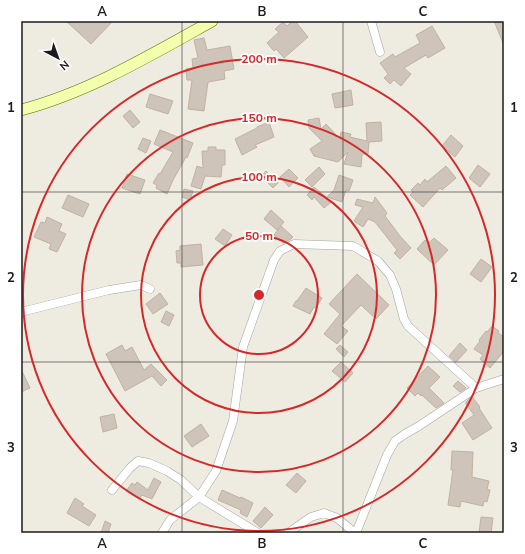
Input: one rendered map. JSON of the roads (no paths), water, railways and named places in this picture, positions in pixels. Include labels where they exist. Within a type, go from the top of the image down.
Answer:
[{"type":"main road","points":[[21,112],[75,92],[128,67],[212,21]]},
{"type":"street","points":[[371,21],[380,52]]},
{"type":"street","points":[[162,533],[170,520],[199,497],[216,471],[233,421],[243,347],[274,260],[280,251],[294,244],[353,246],[378,261],[390,275],[396,289],[404,319],[408,326],[476,388]]},
{"type":"street","points":[[21,312],[109,290],[141,285],[150,289]]},
{"type":"street","points":[[288,533],[311,517],[324,513],[337,518],[356,533],[387,455],[395,441],[476,388],[504,379]]},
{"type":"street","points":[[112,490],[130,468],[138,461],[149,463],[167,471],[181,480],[199,497],[258,533]]}]
